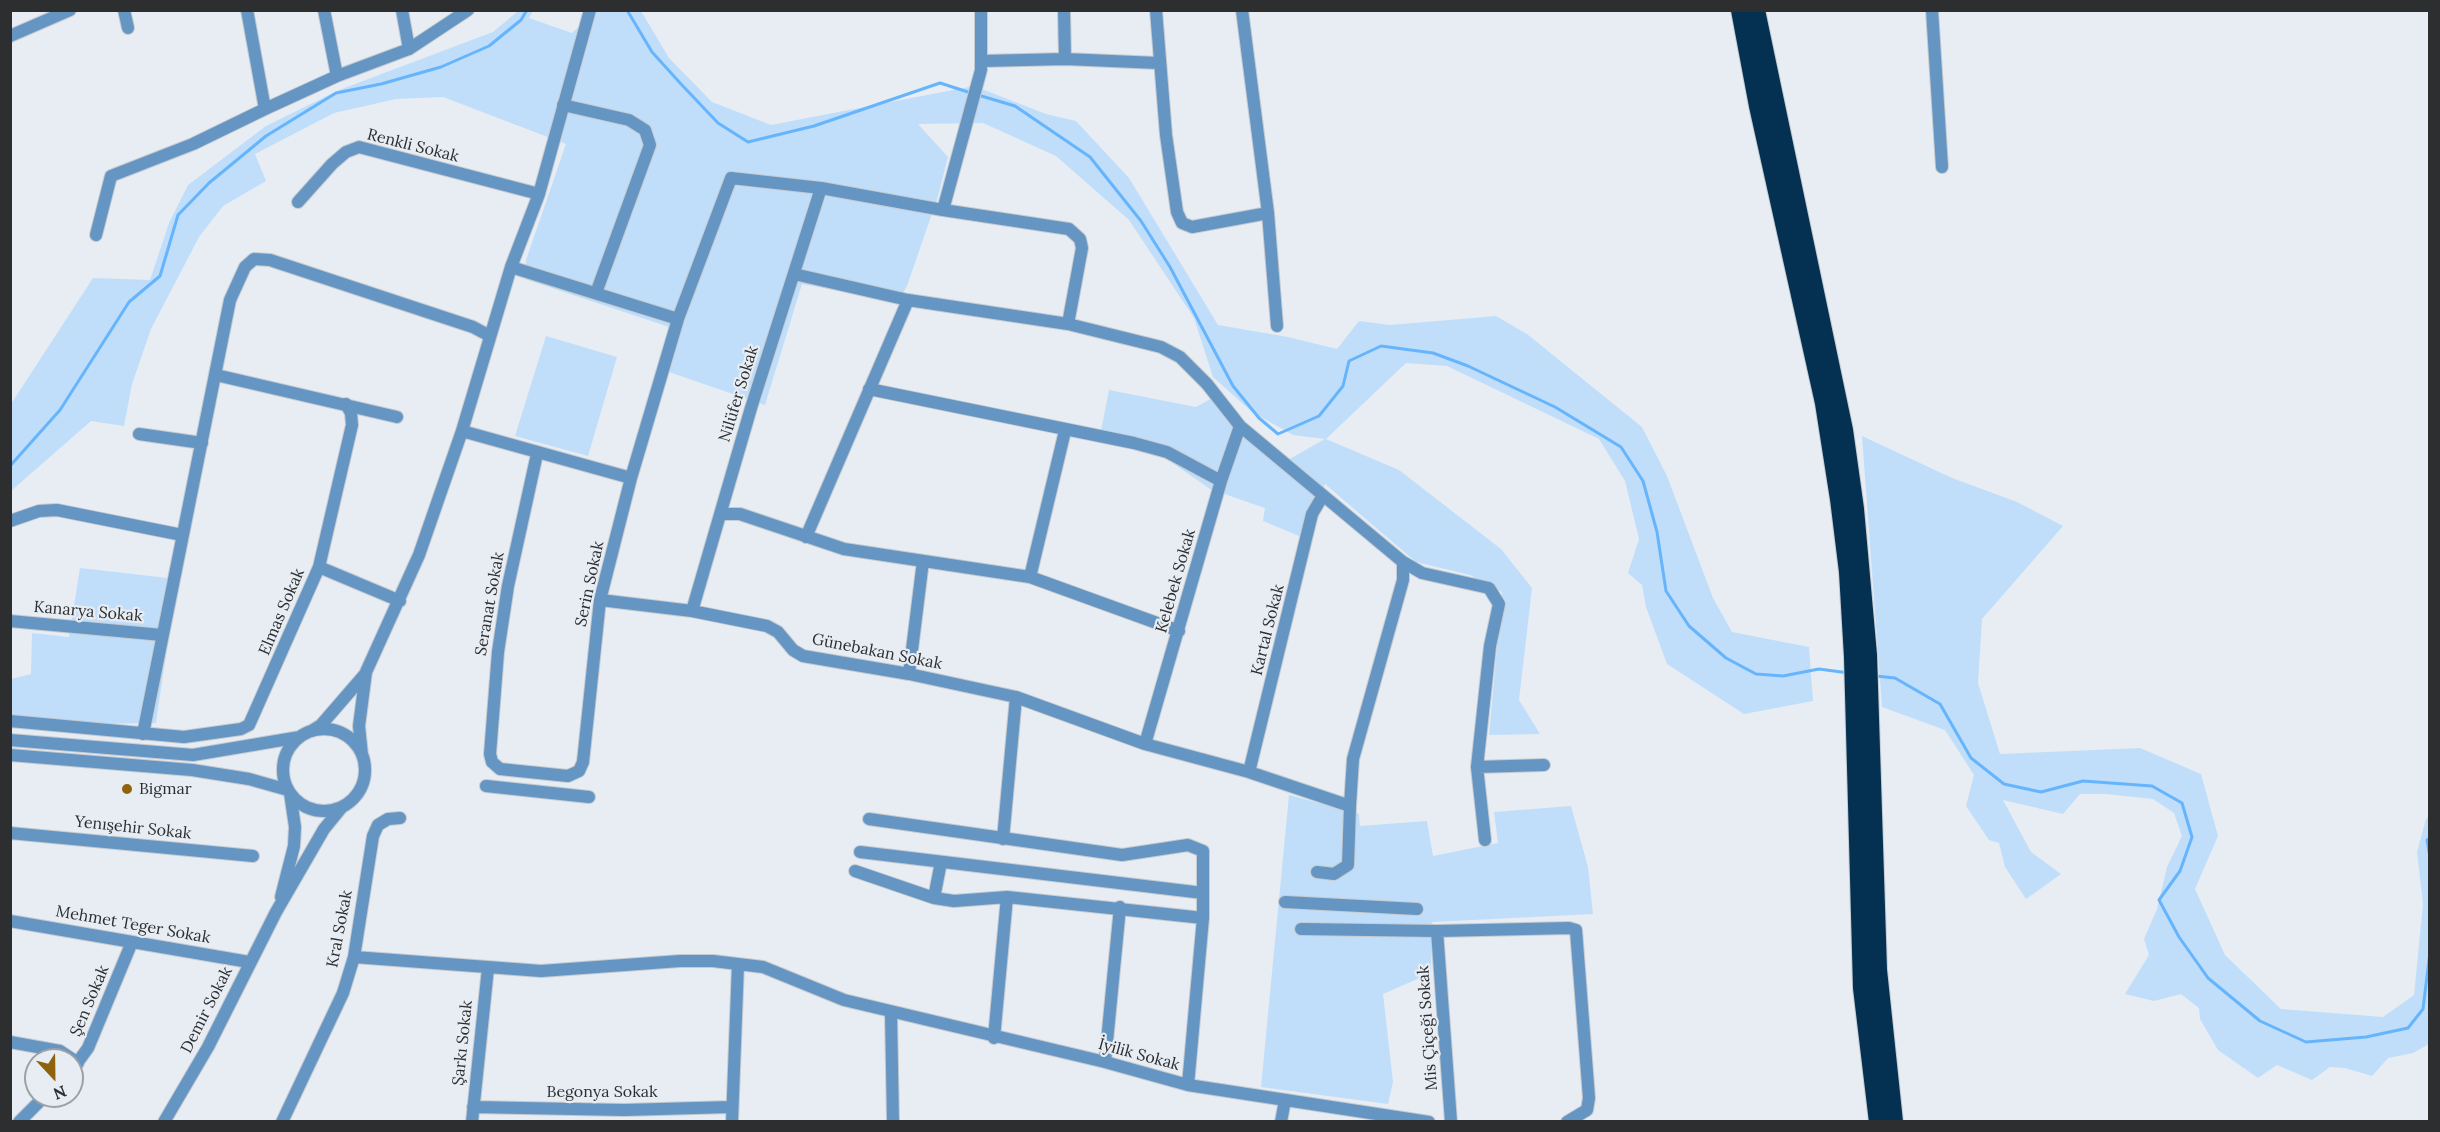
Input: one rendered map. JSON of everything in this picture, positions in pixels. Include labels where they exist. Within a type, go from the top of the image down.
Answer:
[{"type":"highway","points":[[1740,10],[1760,117],[1824,403],[1861,656]]},
{"type":"highway","points":[[1756,10],[1844,430],[1861,559],[1862,988],[1878,1122]]},
{"type":"highway","points":[[1862,694],[1878,970],[1894,1122]]},
{"type":"street","points":[[10,36],[70,10]]},
{"type":"street","points":[[124,10],[128,28]]},
{"type":"street","points":[[247,10],[265,109]]},
{"type":"street","points":[[324,10],[337,76]]},
{"type":"street","points":[[402,10],[410,50]]},
{"type":"street","points":[[96,235],[111,176],[193,144],[337,76],[410,50],[468,10]]},
{"type":"street","points":[[289,792],[284,773],[286,756],[306,734],[321,725],[366,672],[400,601],[462,431],[511,267],[539,195],[590,10]]},
{"type":"street","points":[[943,210],[981,65],[981,10]]},
{"type":"street","points":[[1064,10],[1065,59]]},
{"type":"street","points":[[1156,10],[1158,63],[1177,212],[1182,223],[1192,227],[1269,213]]},
{"type":"street","points":[[1242,10],[1269,213],[1277,326]]},
{"type":"street","points":[[1932,10],[1942,167]]},
{"type":"street","points":[[981,65],[1065,59],[1158,63]]},
{"type":"street","points":[[563,105],[629,120],[645,130],[650,145],[596,293]]},
{"type":"street","name":"Renkli Sokak","points":[[298,202],[332,164],[346,152],[359,147],[539,195]]},
{"type":"street","name":"Serin Sokak","points":[[492,762],[500,769],[568,776],[579,771],[583,762],[600,600],[631,478],[678,319],[731,178],[821,188]]},
{"type":"street","points":[[821,188],[943,210],[1069,229],[1080,239],[1082,248],[1068,324]]},
{"type":"street","name":"Nilüfer Sokak","points":[[692,611],[821,188]]},
{"type":"street","points":[[143,734],[230,300],[244,267],[254,259],[270,260],[473,327],[490,336]]},
{"type":"street","points":[[511,267],[678,319]]},
{"type":"street","points":[[794,274],[908,300],[1068,324],[1161,347],[1180,357],[1240,426],[1322,497],[1403,562],[1422,573],[1490,588],[1499,604],[1490,646],[1477,767],[1485,840]]},
{"type":"street","points":[[806,537],[908,300]]},
{"type":"street","points":[[216,375],[397,417]]},
{"type":"street","points":[[869,389],[1167,452],[1221,481]]},
{"type":"street","name":"Elmas Sokak","points":[[10,721],[184,738],[241,729],[249,725],[319,567],[352,425],[351,413],[346,404]]},
{"type":"street","name":"Kelebek Sokak","points":[[1145,744],[1221,481],[1240,426]]},
{"type":"street","points":[[462,431],[537,454],[631,478]]},
{"type":"street","points":[[1030,577],[1065,431]]},
{"type":"street","points":[[139,434],[202,443]]},
{"type":"street","name":"Seranat Sokak","points":[[492,762],[490,754],[498,652],[508,586],[537,454]]},
{"type":"street","name":"Kartal Sokak","points":[[1249,772],[1312,514],[1322,497]]},
{"type":"street","points":[[10,521],[39,511],[57,510],[182,535]]},
{"type":"street","points":[[720,514],[740,514],[844,549],[1030,577],[1179,631]]},
{"type":"street","points":[[909,674],[923,561]]},
{"type":"street","points":[[1317,872],[1334,874],[1348,865],[1353,759],[1403,580],[1403,562]]},
{"type":"street","points":[[319,567],[400,601]]},
{"type":"street","name":"Günebakan Sokak","points":[[600,600],[692,611],[767,626],[778,632],[803,656],[909,674],[1016,697],[1145,744],[1249,772],[1350,806]]},
{"type":"street","name":"Kanarya Sokak","points":[[10,621],[162,635]]},
{"type":"street","points":[[10,755],[192,770],[249,778],[289,792],[298,801],[319,811],[342,807],[352,800],[362,784],[365,766],[359,726],[366,672]]},
{"type":"street","points":[[1003,839],[1016,697]]},
{"type":"street","points":[[92,747],[93,729]]},
{"type":"street","points":[[10,740],[193,755],[323,729],[341,733],[356,744],[362,754]]},
{"type":"street","points":[[1477,767],[1544,765]]},
{"type":"street","points":[[486,786],[589,798]]},
{"type":"street","name":"Demir Sokak","points":[[276,912],[294,846],[295,827],[289,792]]},
{"type":"street","name":"Demir Sokak","points":[[164,1122],[207,1047],[276,912],[324,829],[342,807]]},
{"type":"street","name":"Kral Sokak","points":[[282,1122],[342,993],[354,957],[373,836],[378,825],[388,819],[400,818]]},
{"type":"street","points":[[869,819],[1122,855],[1188,845],[1203,851],[1203,918],[1188,1085]]},
{"type":"street","name":"Yenışehir Sokak","points":[[10,833],[253,856]]},
{"type":"street","points":[[860,852],[1203,892]]},
{"type":"street","points":[[934,898],[941,862]]},
{"type":"street","points":[[855,871],[934,898],[954,901],[1007,897],[1120,907],[1203,918]]},
{"type":"street","points":[[994,1038],[1007,897]]},
{"type":"street","points":[[1285,902],[1417,909]]},
{"type":"street","points":[[1105,1062],[1120,907]]},
{"type":"street","name":"Mehmet Teger Sokak","points":[[10,921],[249,962]]},
{"type":"street","points":[[1301,930],[1437,931],[1569,928],[1576,930],[1589,1098],[1587,1110],[1567,1122]]},
{"type":"street","name":"Mis Çiçeği Sokak","points":[[1437,931],[1451,1122]]},
{"type":"street","name":"Şen Sokak","points":[[84,1052],[93,1038],[132,942]]},
{"type":"street","name":"İyilik Sokak","points":[[354,957],[541,971],[680,961],[763,967],[844,1000],[994,1038],[1105,1062],[1188,1085],[1392,1120],[1429,1122]]},
{"type":"street","points":[[732,1122],[738,964]]},
{"type":"street","name":"Şarkı Sokak","points":[[472,1122],[488,968]]},
{"type":"street","points":[[891,1013],[893,1122]]},
{"type":"street","points":[[10,1042],[43,1048]]},
{"type":"street","points":[[1281,1122],[1285,1100]]},
{"type":"street","name":"Begonya Sokak","points":[[473,1107],[624,1110],[731,1107]]},
{"type":"street","points":[[19,1122],[33,1108]]},
{"type":"shaded area","points":[[518,11],[533,11],[529,18],[572,33],[596,11],[641,11],[669,58],[712,102],[771,125],[974,86],[1046,114],[1076,121],[1129,178],[1218,325],[1288,337],[1337,349],[1359,321],[1390,325],[1496,316],[1527,334],[1642,427],[1667,476],[1713,598],[1732,632],[1809,647],[1813,701],[1744,714],[1667,664],[1646,607],[1642,585],[1628,573],[1639,539],[1625,481],[1599,439],[1447,366],[1406,363],[1326,439],[1399,470],[1501,549],[1532,588],[1519,700],[1540,734],[1489,735],[1502,592],[1470,575],[1416,562],[1325,484],[1299,536],[1263,521],[1265,508],[1210,489],[1161,455],[1099,441],[1109,390],[1196,407],[1214,397],[1286,461],[1325,439],[1293,435],[1252,412],[1213,377],[1194,318],[1129,220],[1056,156],[983,123],[918,124],[948,157],[938,196],[907,286],[898,301],[802,284],[765,405],[663,370],[681,331],[525,279],[526,260],[566,144],[443,97],[396,99],[334,113],[255,154],[266,181],[223,206],[199,237],[151,329],[132,384],[124,426],[91,421],[11,491],[11,404],[93,278],[150,280],[169,223],[188,185],[266,126],[339,90],[493,32]]},
{"type":"shaded area","points":[[546,336],[617,357],[588,456],[515,436]]},
{"type":"shaded area","points":[[1862,436],[1952,478],[2017,502],[2063,526],[1982,619],[1978,683],[2000,754],[2140,748],[2201,774],[2218,836],[2195,889],[2225,955],[2281,1009],[2383,1017],[2414,995],[2423,904],[2417,852],[2426,819],[2429,816],[2429,1044],[2413,1053],[2388,1058],[2372,1076],[2345,1068],[2330,1067],[2312,1080],[2277,1065],[2258,1078],[2218,1050],[2200,1019],[2199,1008],[2181,994],[2154,1001],[2125,994],[2149,955],[2144,939],[2157,909],[2167,867],[2182,836],[2174,813],[2153,799],[2080,794],[2063,814],[2003,800],[2031,852],[2061,874],[2026,899],[2005,867],[1999,843],[1989,840],[1966,806],[1974,775],[1945,730],[1882,707]]},
{"type":"shaded area","points":[[80,568],[177,579],[156,723],[89,724],[11,716],[11,679],[31,674],[32,633],[69,637]]},
{"type":"shaded area","points":[[1289,795],[1359,814],[1360,826],[1427,821],[1433,856],[1498,843],[1494,812],[1571,806],[1588,867],[1593,914],[1432,922],[1431,973],[1383,994],[1393,1082],[1388,1104],[1261,1087]]},
{"type":"waterway","points":[[10,466],[60,410],[129,302],[160,276],[178,215],[209,183],[266,136],[336,93],[381,84],[441,67],[489,46],[521,20],[527,10]]},
{"type":"waterway","points":[[627,10],[652,52],[681,84],[718,123],[748,142],[814,126],[940,83],[971,93]]},
{"type":"waterway","points":[[978,95],[1015,106],[1090,157],[1141,221],[1170,267],[1233,386],[1259,418],[1278,434],[1319,416],[1343,386],[1349,361],[1381,346],[1433,353],[1468,366],[1555,407],[1621,447],[1643,481],[1657,532],[1666,591],[1689,626],[1726,658],[1756,674],[1783,676],[1819,669],[1849,673]]},
{"type":"waterway","points":[[1876,676],[1895,678],[1940,704],[1971,758],[2004,784],[2041,792],[2083,781],[2152,786],[2182,803],[2192,837],[2180,871],[2159,900],[2179,937],[2208,978],[2260,1021],[2306,1042],[2366,1037],[2408,1028],[2423,1009],[2430,952]]},
{"type":"waterway","points":[[2430,838],[2427,840],[2430,857]]},
{"type":"place","name":"Bigmar","points":[[127,789]]}]
